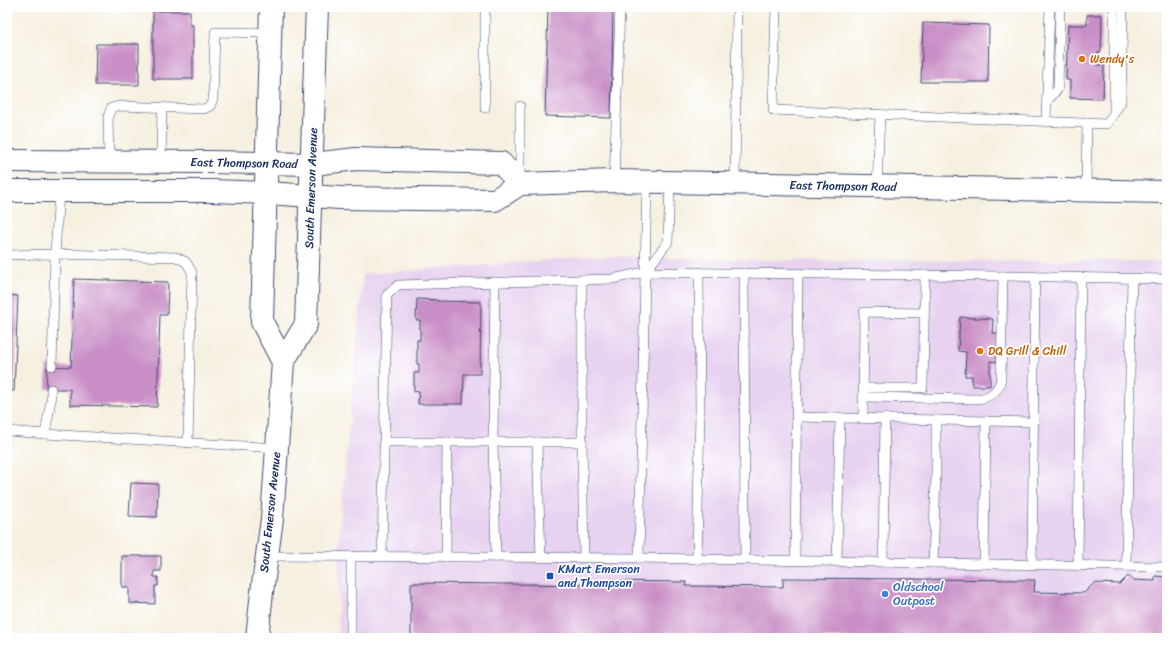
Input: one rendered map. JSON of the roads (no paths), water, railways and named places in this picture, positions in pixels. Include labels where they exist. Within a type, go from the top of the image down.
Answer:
[{"type":"main road","points":[[271,7],[268,164],[262,322],[284,362]]},
{"type":"main road","name":"South Emerson Avenue","points":[[258,638],[262,592],[272,519],[284,362],[306,324],[317,7]]},
{"type":"main road","name":"East Thompson Road","points":[[7,161],[312,164],[356,159],[501,163],[520,184],[614,181],[1167,192]]},
{"type":"main road","points":[[7,191],[266,193],[414,200],[495,200],[520,184]]},
{"type":"lane","points":[[485,7],[485,108]]},
{"type":"lane","points":[[614,181],[620,7]]},
{"type":"lane","points":[[735,184],[737,7]]},
{"type":"lane","points":[[776,7],[774,110],[1107,124],[1121,102],[1123,7]]},
{"type":"lane","points":[[1046,121],[1050,7]]},
{"type":"lane","points":[[1047,101],[1058,89],[1060,7]]},
{"type":"lane","points":[[1114,7],[1114,113]]},
{"type":"lane","points":[[109,161],[108,117],[111,108],[119,106],[204,109],[210,106],[213,99],[215,32],[271,33]]},
{"type":"lane","points":[[520,106],[520,184]]},
{"type":"lane","points":[[161,162],[162,108]]},
{"type":"lane","points":[[877,187],[880,115]]},
{"type":"lane","points":[[1086,190],[1087,123]]},
{"type":"lane","points":[[639,558],[647,182]]},
{"type":"lane","points":[[646,272],[668,242],[670,183]]},
{"type":"lane","points":[[52,366],[55,254],[59,192]]},
{"type":"lane","points":[[7,255],[55,254],[176,257],[186,262],[192,272],[188,443]]},
{"type":"lane","points":[[382,556],[387,295],[398,284],[612,279],[646,272],[1035,276],[1167,279]]},
{"type":"lane","points":[[697,559],[700,412],[700,272]]},
{"type":"lane","points":[[744,273],[745,560]]},
{"type":"lane","points":[[794,560],[798,273]]},
{"type":"lane","points":[[863,388],[923,388],[925,275]]},
{"type":"lane","points":[[863,398],[976,399],[992,394],[998,387],[1001,378],[1003,276]]},
{"type":"lane","points":[[1032,564],[1035,276]]},
{"type":"lane","points":[[1078,565],[1081,277]]},
{"type":"lane","points":[[1126,566],[1132,278]]},
{"type":"lane","points":[[582,280],[584,558]]},
{"type":"lane","points":[[496,282],[493,442],[496,557]]},
{"type":"lane","points":[[863,418],[864,312],[924,313]]},
{"type":"lane","points":[[45,434],[51,400],[51,389]]},
{"type":"lane","points":[[797,417],[1033,422]]},
{"type":"lane","points":[[837,561],[840,418]]},
{"type":"lane","points":[[883,562],[885,418]]},
{"type":"lane","points":[[933,563],[936,420]]},
{"type":"lane","points":[[984,564],[986,421]]},
{"type":"lane","points":[[7,431],[277,448]]},
{"type":"lane","points":[[384,442],[582,442]]},
{"type":"lane","points":[[446,557],[447,442]]},
{"type":"lane","points":[[537,442],[541,557]]},
{"type":"lane","points":[[267,556],[639,558],[1167,566]]},
{"type":"lane","points":[[351,556],[351,638]]},
{"type":"place","name":"Wendy's","points":[[1082,59]]},
{"type":"place","name":"DQ Grill & Chill","points":[[980,351]]},
{"type":"place","name":"KMart Emerson and Thompson","points":[[550,576]]},
{"type":"place","name":"Oldschool Outpost","points":[[885,594]]}]
